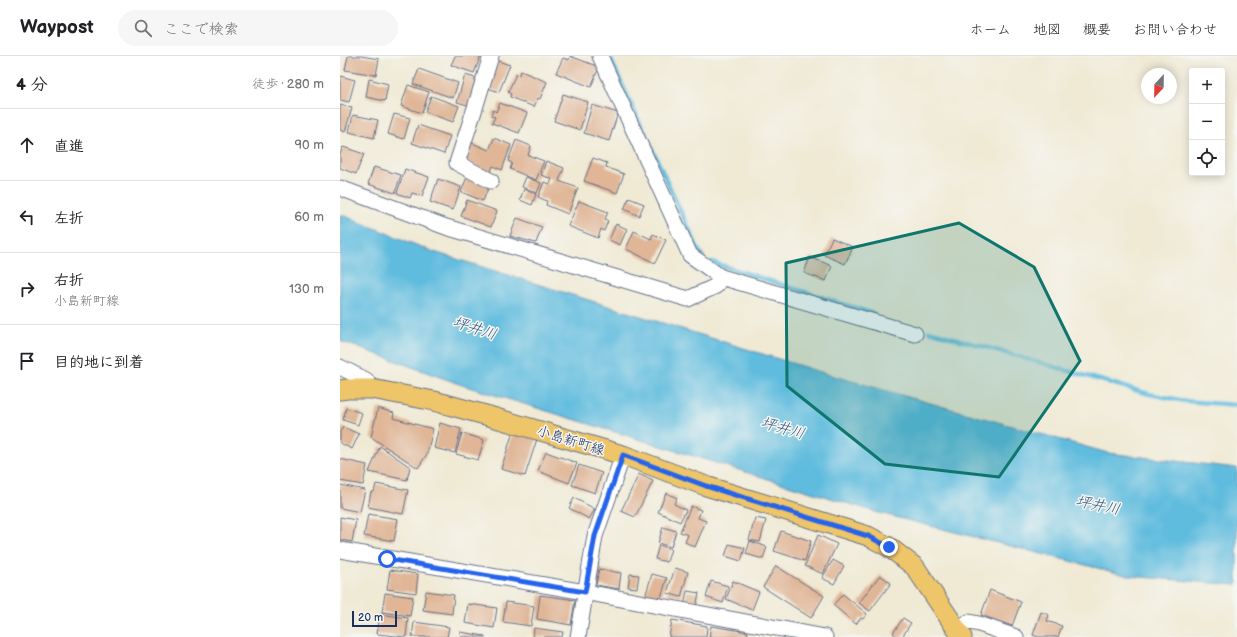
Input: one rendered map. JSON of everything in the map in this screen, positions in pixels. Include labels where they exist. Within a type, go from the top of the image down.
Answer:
[{"type":"main road","name":"小島新町線","points":[[340,390],[372,389],[434,401],[482,414],[623,455],[706,486],[868,536],[889,547],[916,567],[959,633]]},
{"type":"street","points":[[491,56],[457,163],[491,181]]},
{"type":"street","points":[[600,56],[690,255],[721,277],[916,334]]},
{"type":"street","points":[[340,188],[446,226],[688,299],[716,286],[721,277]]},
{"type":"street","points":[[340,367],[366,380],[372,389]]},
{"type":"street","points":[[578,637],[595,536],[623,455]]},
{"type":"street","points":[[340,550],[585,592],[825,637]]},
{"type":"street","points":[[959,633],[969,622],[1016,637]]},
{"type":"highlighted area","points":[[959,223],[1034,267],[1080,361],[999,477],[885,464],[787,386],[786,263]]},
{"type":"water","name":"坪井川","points":[[340,214],[431,251],[827,374],[1108,453],[1237,468],[1237,585],[1129,576],[879,513],[462,385],[340,341]]},
{"type":"building","points":[[348,56],[361,56],[379,59],[376,75],[345,70]]},
{"type":"building","points":[[455,56],[481,56],[474,73],[451,65]]},
{"type":"building","points":[[570,56],[599,67],[591,87],[556,73],[563,58],[569,60]]},
{"type":"building","points":[[495,60],[510,65],[499,92],[485,87]]},
{"type":"building","points":[[419,69],[458,83],[453,98],[413,84]]},
{"type":"building","points":[[521,71],[547,82],[540,99],[538,98],[534,107],[510,97],[511,94],[508,92],[516,74],[519,75]]},
{"type":"building","points":[[465,75],[479,79],[471,106],[457,102]]},
{"type":"building","points":[[340,76],[355,80],[349,102],[340,100]]},
{"type":"building","points":[[369,79],[388,84],[385,101],[366,97]]},
{"type":"building","points":[[408,85],[429,92],[422,113],[401,106]]},
{"type":"building","points":[[563,94],[588,102],[580,130],[554,121]]},
{"type":"building","points":[[431,96],[459,106],[453,122],[425,112]]},
{"type":"building","points":[[500,103],[527,113],[519,133],[492,123],[495,117],[491,116],[493,110],[496,112]]},
{"type":"building","points":[[340,105],[352,108],[345,132],[340,130]]},
{"type":"building","points":[[592,105],[618,113],[609,141],[584,133]]},
{"type":"building","points":[[394,114],[410,118],[404,139],[388,134]]},
{"type":"building","points":[[353,115],[378,120],[374,138],[349,132]]},
{"type":"building","points":[[418,125],[450,136],[444,154],[412,143]]},
{"type":"building","points":[[494,138],[511,145],[502,170],[493,166],[490,173],[465,161],[472,143],[489,150]]},
{"type":"building","points":[[516,140],[531,146],[528,155],[544,161],[536,180],[510,169],[512,163],[508,161]]},
{"type":"building","points":[[343,147],[364,154],[356,174],[340,168],[340,154]]},
{"type":"building","points":[[593,158],[607,163],[606,167],[624,174],[617,193],[584,181]]},
{"type":"building","points":[[546,161],[564,168],[559,181],[578,188],[568,214],[546,205],[547,201],[538,197],[544,182],[550,184],[552,179],[541,175]]},
{"type":"building","points":[[374,167],[401,175],[395,193],[368,184]]},
{"type":"building","points":[[405,169],[429,177],[422,196],[412,193],[410,198],[397,193]]},
{"type":"building","points":[[467,177],[489,186],[483,201],[461,192]]},
{"type":"building","points":[[526,177],[541,183],[537,193],[522,187]]},
{"type":"building","points":[[438,179],[461,187],[453,210],[430,202]]},
{"type":"building","points":[[524,189],[536,194],[532,205],[520,200]]},
{"type":"building","points":[[629,198],[644,204],[639,216],[624,209]]},
{"type":"building","points":[[467,200],[497,211],[491,227],[461,216]]},
{"type":"building","points":[[579,201],[608,212],[605,219],[608,221],[604,231],[601,229],[598,238],[568,226]]},
{"type":"building","points":[[517,218],[542,227],[536,243],[510,236]]},
{"type":"building","points":[[616,224],[627,229],[620,245],[609,240]]},
{"type":"building","points":[[634,231],[651,239],[653,234],[666,240],[655,263],[626,249]]},
{"type":"building","points":[[832,238],[853,247],[845,264],[824,255]]},
{"type":"building","points":[[810,257],[832,266],[826,281],[804,273]]},
{"type":"building","points":[[346,408],[362,413],[358,425],[343,420]]},
{"type":"building","points":[[378,408],[394,413],[393,418],[433,429],[427,454],[418,468],[371,437]]},
{"type":"building","points":[[440,423],[461,429],[455,453],[434,448]]},
{"type":"building","points":[[343,427],[359,434],[352,449],[340,443],[340,432]]},
{"type":"building","points":[[513,432],[537,439],[525,476],[501,469]]},
{"type":"building","points":[[462,433],[484,440],[478,460],[456,454]]},
{"type":"building","points":[[380,446],[410,467],[407,480],[369,472]]},
{"type":"building","points":[[546,452],[577,463],[569,483],[538,471]]},
{"type":"building","points":[[340,459],[367,465],[363,485],[340,481]]},
{"type":"building","points":[[579,465],[602,473],[595,493],[572,485]]},
{"type":"building","points":[[639,474],[653,481],[635,517],[621,511]]},
{"type":"building","points":[[376,484],[408,490],[403,514],[368,507],[371,492],[374,492]]},
{"type":"building","points":[[340,485],[365,490],[360,512],[340,508]]},
{"type":"building","points":[[666,493],[677,498],[674,504],[686,510],[680,522],[658,512]]},
{"type":"building","points":[[574,498],[595,509],[589,519],[569,508]]},
{"type":"building","points":[[691,506],[701,510],[698,518],[706,521],[695,547],[685,542],[688,535],[680,532]]},
{"type":"building","points":[[368,514],[398,519],[394,541],[364,536]]},
{"type":"building","points":[[340,517],[356,520],[352,542],[340,540]]},
{"type":"building","points":[[755,518],[766,520],[760,542],[749,540]]},
{"type":"building","points":[[663,527],[676,531],[671,547],[658,543]]},
{"type":"building","points":[[781,531],[811,541],[805,561],[774,551]]},
{"type":"building","points":[[818,535],[837,544],[823,574],[805,566]]},
{"type":"building","points":[[750,541],[767,547],[763,559],[746,554]]},
{"type":"building","points":[[729,544],[745,548],[741,561],[725,556]]},
{"type":"building","points":[[659,545],[671,549],[667,562],[655,559]]},
{"type":"building","points":[[833,560],[844,566],[834,584],[822,578]]},
{"type":"building","points":[[776,566],[824,596],[811,618],[763,587]]},
{"type":"building","points":[[675,568],[688,572],[681,597],[667,593]]},
{"type":"building","points":[[599,569],[621,573],[619,589],[596,585]]},
{"type":"building","points":[[390,570],[418,574],[416,593],[387,589]]},
{"type":"building","points":[[630,574],[639,575],[637,588],[628,587]]},
{"type":"building","points":[[652,574],[667,578],[660,601],[645,597]]},
{"type":"building","points":[[880,575],[891,583],[870,611],[859,603]]},
{"type":"building","points":[[711,581],[728,586],[723,603],[706,597]]},
{"type":"building","points":[[733,581],[759,592],[752,610],[726,599]]},
{"type":"building","points":[[990,590],[1021,602],[1012,626],[981,615]]},
{"type":"building","points":[[426,591],[454,595],[452,614],[423,610]]},
{"type":"building","points":[[687,591],[699,593],[696,607],[684,605]]},
{"type":"building","points":[[385,593],[413,597],[410,616],[382,612]]},
{"type":"building","points":[[843,594],[867,614],[856,624],[833,605]]},
{"type":"building","points":[[540,595],[575,600],[571,625],[537,619]]},
{"type":"building","points":[[506,602],[534,606],[531,626],[503,622]]},
{"type":"building","points":[[468,604],[497,608],[494,628],[465,623]]},
{"type":"building","points":[[1041,612],[1049,615],[1047,621],[1062,626],[1058,637],[1038,637],[1033,635]]},
{"type":"building","points":[[380,614],[408,618],[406,637],[377,634]]},
{"type":"building","points":[[903,618],[911,623],[902,637],[898,637],[893,633]]},
{"type":"building","points":[[672,620],[707,626],[706,637],[669,637]]},
{"type":"building","points":[[414,622],[449,627],[447,637],[412,637]]},
{"type":"building","points":[[711,626],[748,632],[747,637],[709,637]]},
{"type":"building","points":[[534,628],[563,632],[562,637],[533,637]]},
{"type":"building","points":[[460,632],[485,636],[485,637],[459,637]]},
{"type":"waterway","points":[[609,56],[703,257]]},
{"type":"waterway","points":[[711,262],[874,314]]},
{"type":"waterway","points":[[929,331],[1149,394],[1185,401],[1237,405]]},
{"type":"route","points":[[387,559],[585,592],[595,536],[623,455],[706,486],[868,536],[889,547]]}]
